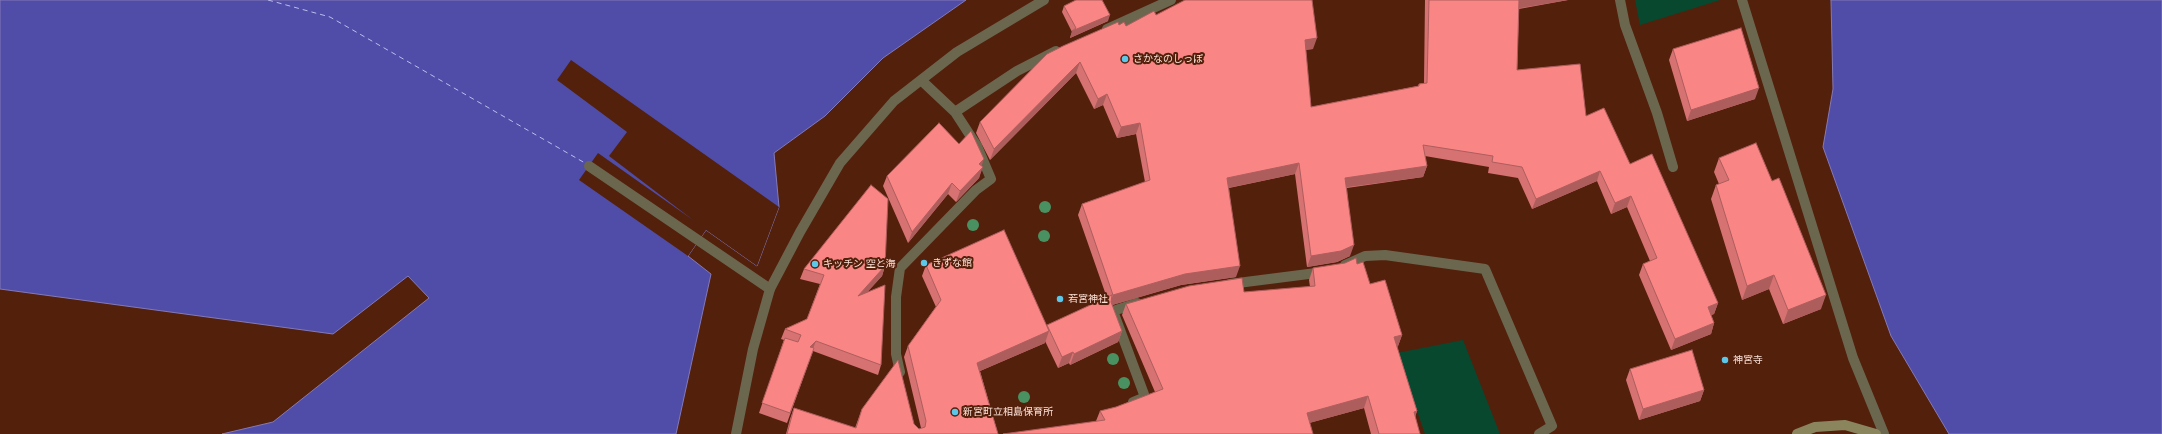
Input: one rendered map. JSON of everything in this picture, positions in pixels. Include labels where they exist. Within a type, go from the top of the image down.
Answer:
[{"type":"main road","points":[[1797,434],[1815,427],[1845,425],[1876,434]]},
{"type":"street","points":[[736,434],[753,349],[770,289],[800,232],[840,163],[894,101],[957,52],[1044,0]]},
{"type":"street","points":[[1097,34],[1171,0]]},
{"type":"street","points":[[1620,0],[1625,25],[1657,114],[1673,167]]},
{"type":"street","points":[[1742,0],[1854,358],[1884,434]]},
{"type":"street","points":[[955,112],[1017,71],[1063,48]]},
{"type":"street","points":[[903,383],[896,354],[896,296],[900,268],[976,190],[991,179],[977,146],[955,112],[922,80]]},
{"type":"street","points":[[589,166],[770,289]]},
{"type":"street","points":[[1222,285],[1326,271],[1339,268],[1365,256],[1378,255],[1485,268],[1552,426],[1539,434]]},
{"type":"street","points":[[1124,407],[1145,396],[1113,311],[1150,299]]},
{"type":"green space","points":[[1635,0],[1720,0],[1640,25]]},
{"type":"green space","points":[[1463,340],[1500,434],[1425,434],[1397,353]]},
{"type":"shaded area","points":[[0,0],[966,0],[883,58],[825,116],[774,153],[779,207],[757,266],[706,230],[688,256],[711,274],[676,434],[222,434],[273,422],[429,298],[408,276],[333,334],[0,289]]},
{"type":"shaded area","points":[[1831,0],[2162,0],[2162,434],[1949,434],[1891,336],[1823,147],[1833,89]]},
{"type":"pier","points":[[571,60],[779,207],[757,266],[706,230],[688,256],[579,180],[598,153],[693,220],[609,156],[627,132],[557,80]]},
{"type":"building","points":[[1076,0],[1102,0],[1110,15],[1072,31],[1076,28],[1064,6]]},
{"type":"building","points":[[1185,0],[1312,0],[1317,38],[1305,40],[1311,107],[1419,86],[1419,84],[1427,83],[1429,0],[1519,0],[1517,70],[1580,64],[1586,116],[1604,108],[1630,164],[1652,154],[1718,303],[1708,307],[1714,323],[1675,339],[1643,264],[1657,258],[1631,196],[1615,203],[1600,171],[1536,199],[1522,167],[1492,162],[1493,156],[1423,145],[1427,166],[1345,178],[1354,245],[1341,251],[1311,256],[1299,163],[1227,178],[1240,266],[1185,274],[1113,295],[1082,204],[1150,180],[1140,123],[1121,127],[1107,94],[1098,99],[1080,62],[994,149],[980,122],[1047,54],[1118,22],[1119,25],[1124,22],[1126,26],[1154,11],[1156,15]]},
{"type":"building","points":[[1741,28],[1759,88],[1691,110],[1673,49]]},
{"type":"building","points":[[939,123],[959,144],[971,131],[984,159],[979,164],[983,167],[960,191],[952,183],[912,232],[887,176]]},
{"type":"building","points":[[1756,143],[1772,181],[1779,178],[1826,295],[1788,310],[1774,275],[1747,286],[1716,185],[1729,180],[1719,158]]},
{"type":"building","points":[[871,185],[888,199],[885,266],[858,296],[885,285],[881,365],[816,341],[810,347],[814,348],[790,413],[762,403],[785,338],[798,342],[801,335],[785,329],[807,319],[824,275],[804,269]]},
{"type":"building","points":[[1004,230],[1049,331],[977,363],[998,434],[787,434],[794,408],[856,428],[862,409],[898,360],[914,424],[919,429],[925,427],[926,421],[908,346],[941,300],[926,265]]},
{"type":"building","points":[[1356,258],[1357,264],[1363,262],[1370,284],[1385,280],[1402,335],[1394,337],[1417,411],[1414,412],[1420,434],[1379,434],[1368,396],[1307,413],[1313,434],[1003,434],[1105,420],[1100,411],[1116,407],[1163,389],[1126,304],[1189,286],[1242,278],[1244,292],[1315,286],[1313,268],[1345,263]]},
{"type":"building","points":[[1112,295],[1111,302],[1122,331],[1074,354],[1073,352],[1062,357],[1047,325]]},
{"type":"building","points":[[1692,350],[1704,390],[1643,409],[1630,369]]},
{"type":"ferry route","points":[[268,0],[330,17],[585,163]]},
{"type":"place","name":"さかなのしっぽ","points":[[1125,59]]},
{"type":"place","name":"きずな館","points":[[924,263]]},
{"type":"place","name":"キッチン 空と海","points":[[815,264]]},
{"type":"place","name":"若宮神社","points":[[1060,299]]},
{"type":"place","name":"神宮寺","points":[[1725,360]]},
{"type":"place","name":"新宮町立相島保育所","points":[[955,412]]}]
